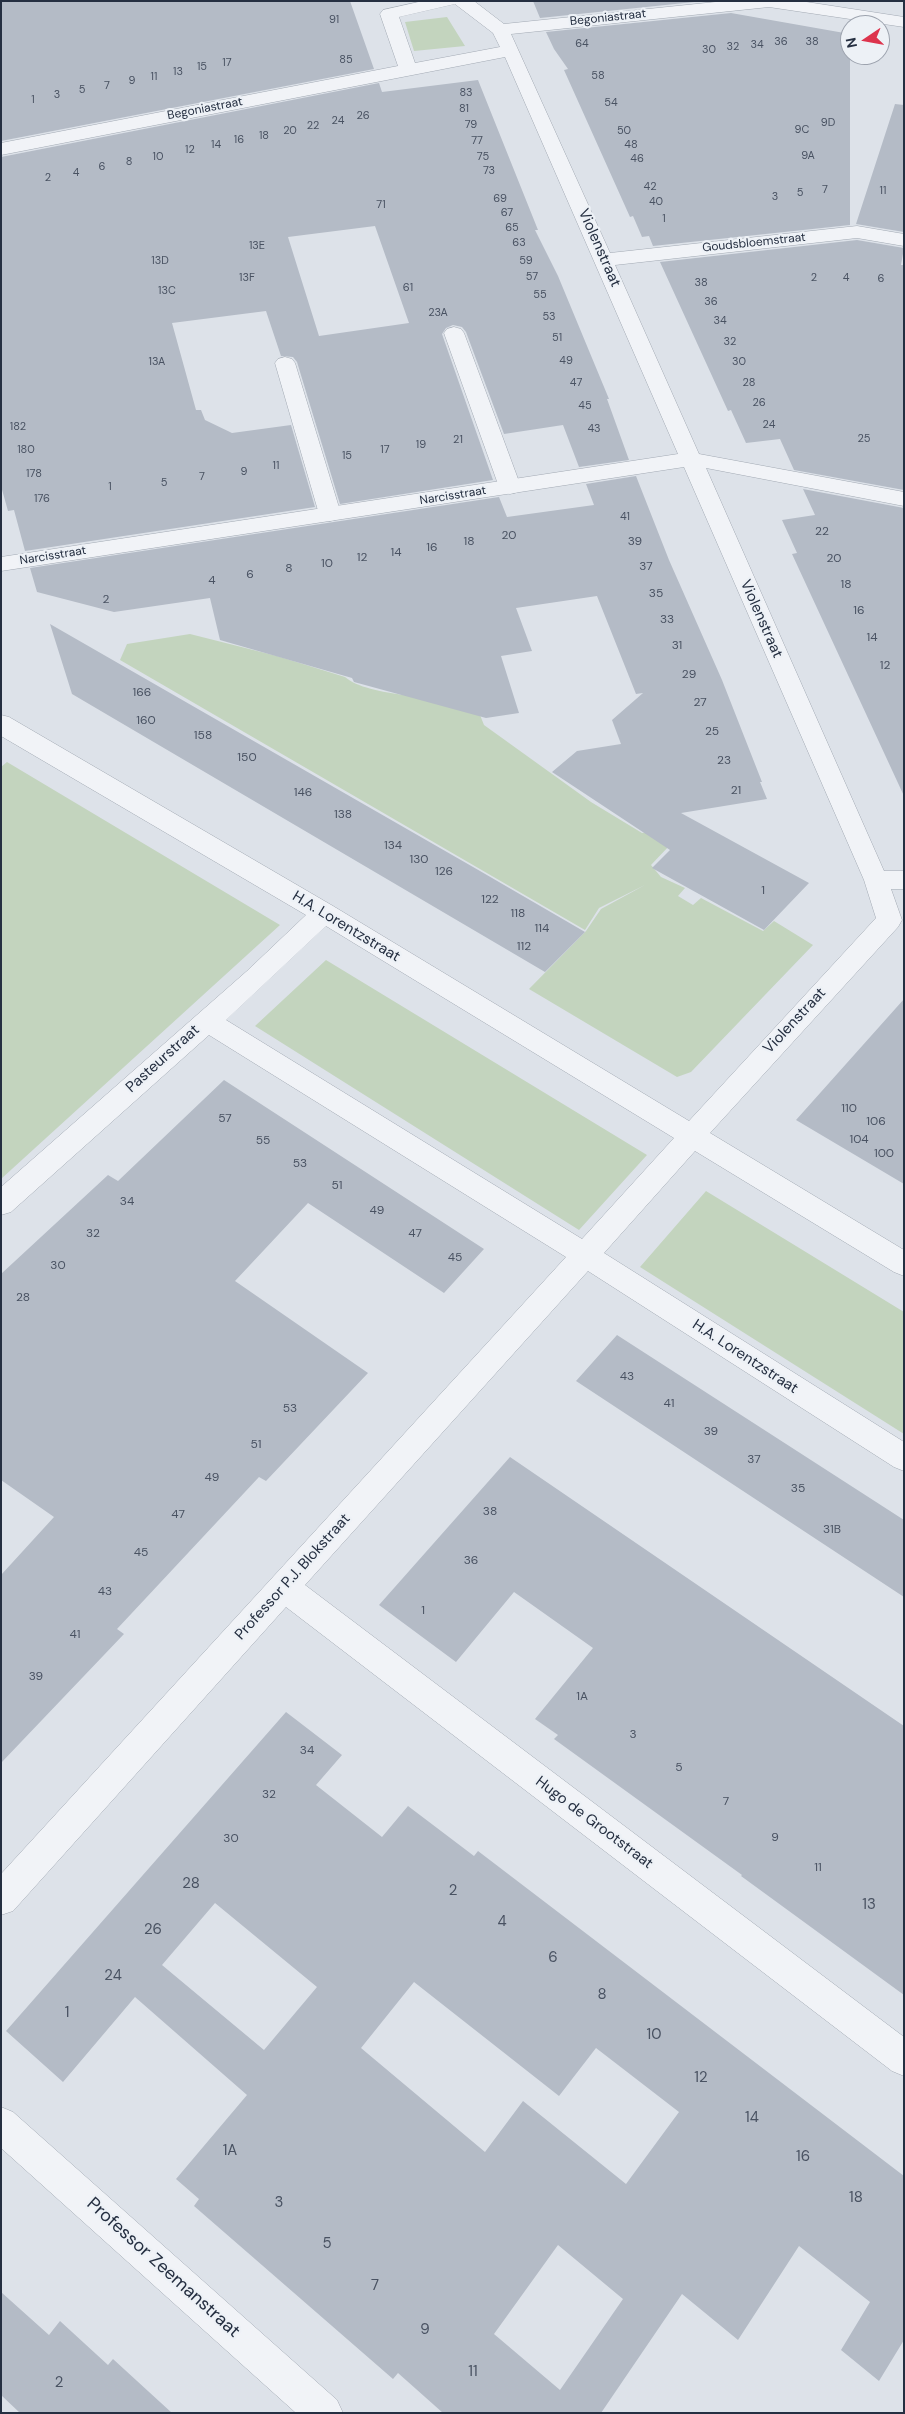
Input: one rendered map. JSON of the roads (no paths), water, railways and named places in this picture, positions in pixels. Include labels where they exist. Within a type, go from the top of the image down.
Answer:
[{"type":"street","points":[[408,69],[389,14],[448,1]]},
{"type":"street","points":[[462,1],[500,30],[511,50]]},
{"type":"street","name":"Begoniastraat","points":[[500,30],[769,2],[904,22]]},
{"type":"street","name":"Begoniastraat","points":[[1,149],[511,50]]},
{"type":"street","name":"Violenstraat","points":[[511,50],[876,880],[889,920],[690,1136]]},
{"type":"street","name":"Goudsbloemstraat","points":[[604,260],[857,232],[904,240]]},
{"type":"street","points":[[454,333],[510,487]]},
{"type":"street","points":[[285,363],[330,514]]},
{"type":"street","name":"Narcisstraat","points":[[1,564],[692,459],[904,499]]},
{"type":"street","name":"H.A. Lorentzstraat","points":[[3,729],[324,913],[904,1264]]},
{"type":"street","points":[[876,880],[904,880]]},
{"type":"street","name":"Pasteurstraat","points":[[1,1204],[256,978],[324,913]]},
{"type":"street","name":"H.A. Lorentzstraat","points":[[206,1021],[585,1255],[904,1458]]},
{"type":"street","points":[[585,1255],[690,1136]]},
{"type":"street","name":"Professor P.J. Blokstraat","points":[[1,1899],[585,1255]]},
{"type":"street","name":"Hugo de Grootstraat","points":[[284,1588],[904,2059]]},
{"type":"street","name":"Professor Zeemanstraat","points":[[1,2124],[324,2413]]}]
